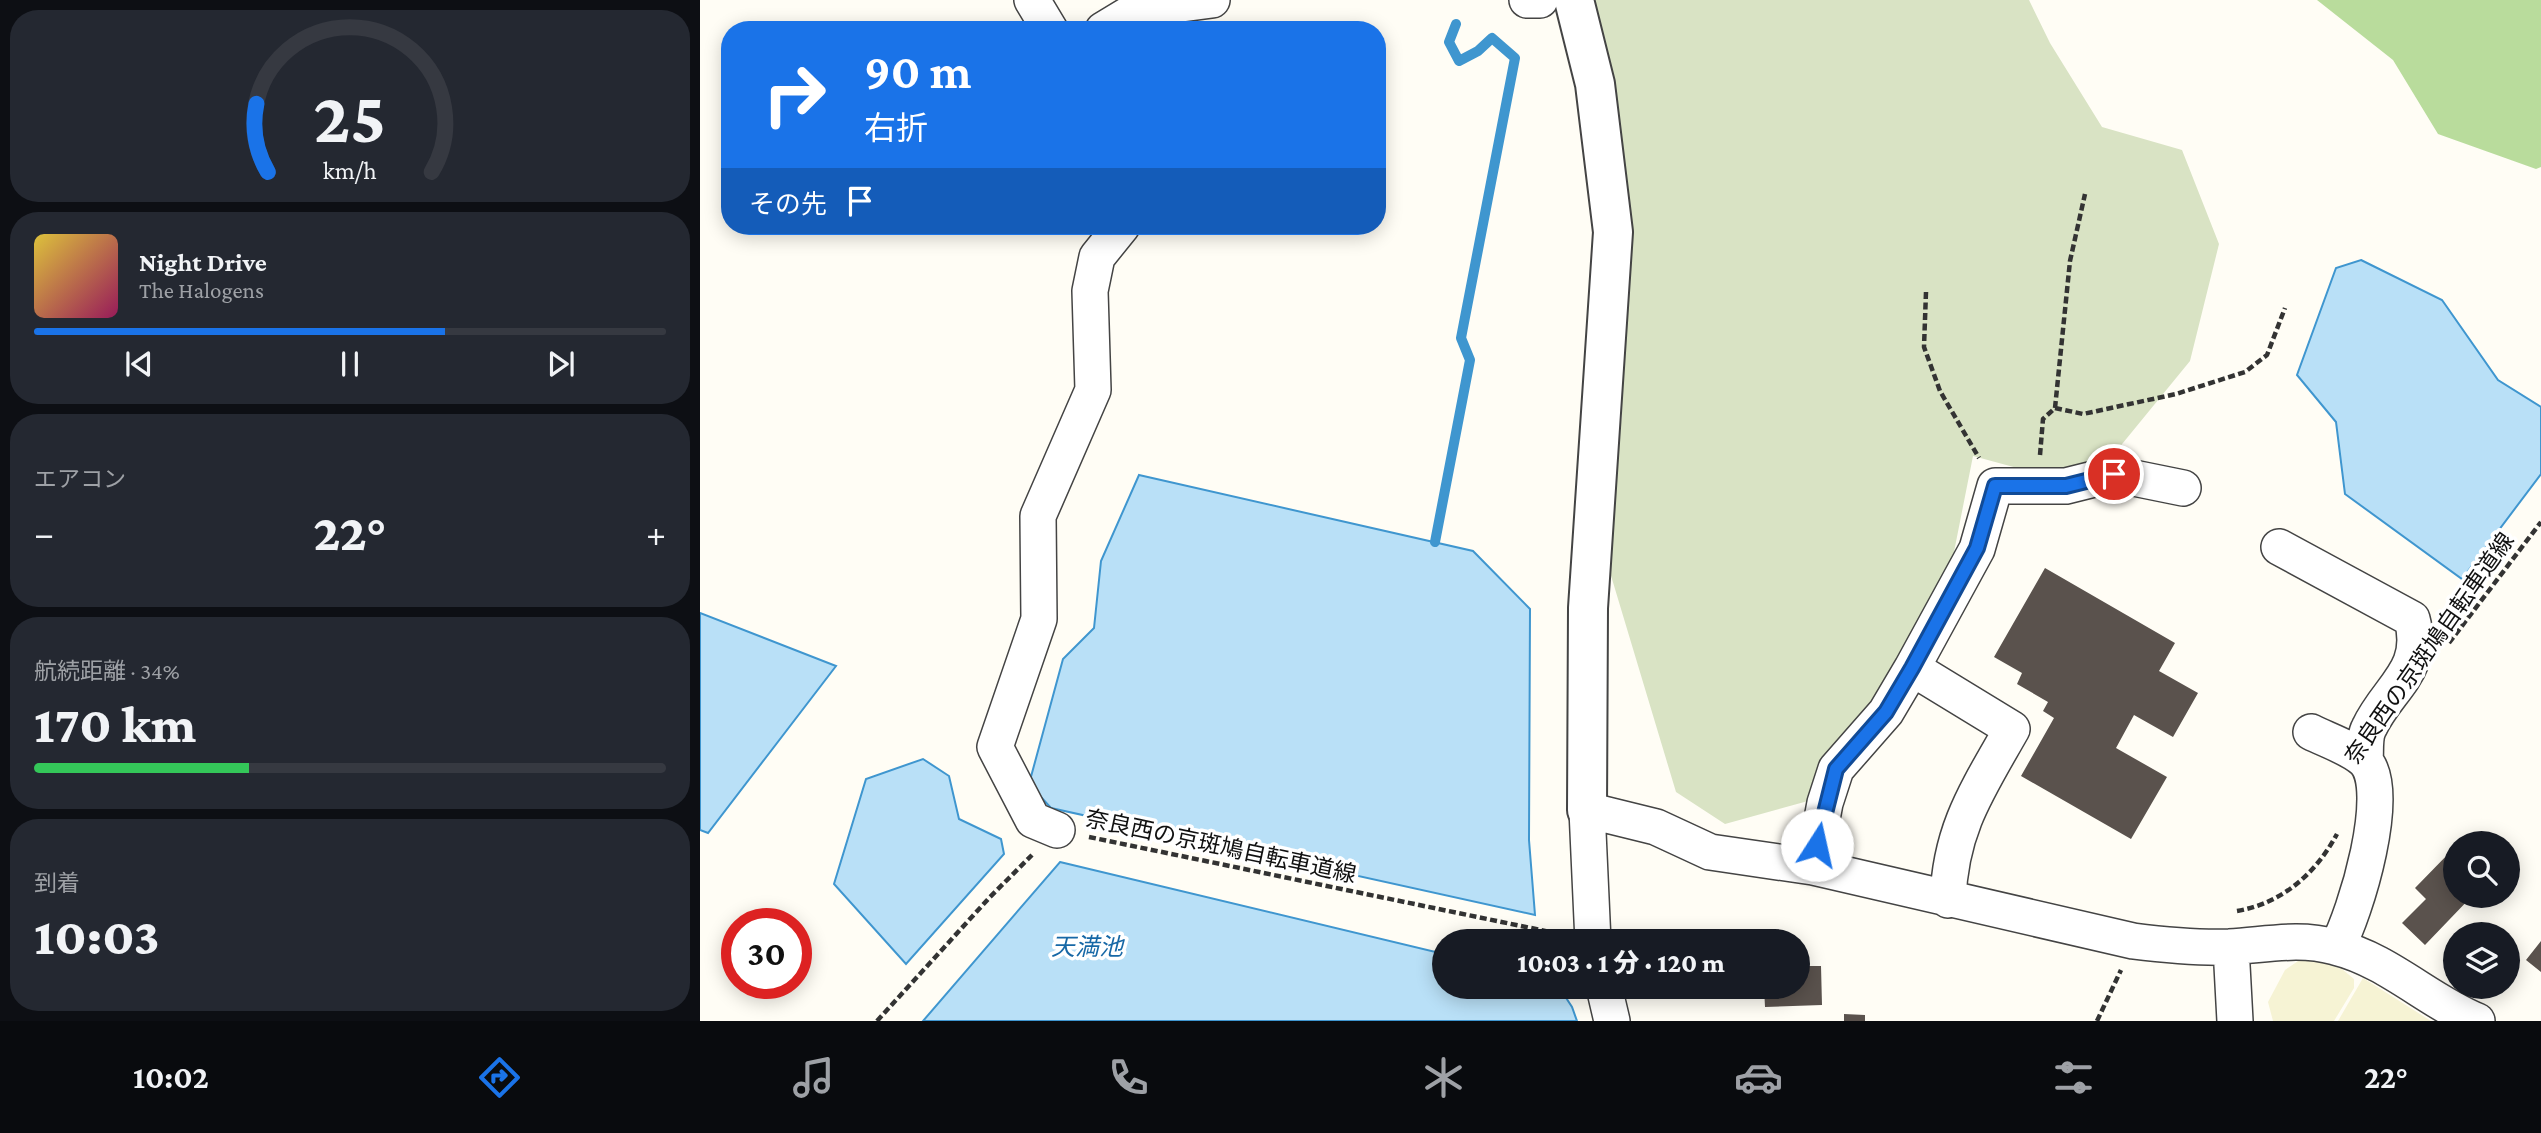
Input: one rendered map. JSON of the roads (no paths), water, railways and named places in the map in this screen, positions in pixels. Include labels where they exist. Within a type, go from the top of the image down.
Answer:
[{"type":"street","points":[[1032,0],[1045,21]]},
{"type":"street","points":[[1118,21],[1136,10],[1212,0]]},
{"type":"street","points":[[1527,0],[1540,0]]},
{"type":"street","points":[[1574,0],[1595,84],[1613,232],[1587,608],[1587,810],[1592,929]]},
{"type":"street","points":[[1058,830],[1033,820],[995,747],[1039,618],[1038,516],[1093,390],[1090,291],[1097,257],[1115,235]]},
{"type":"street","points":[[1814,867],[1825,803],[1836,769],[1886,712],[1912,668],[1977,548],[1995,486],[2066,486],[2114,474],[2183,488]]},
{"type":"street","points":[[2279,547],[2412,619],[2417,636],[2414,657],[2367,730],[2365,761],[2378,792],[2358,900],[2337,947]]},
{"type":"street","points":[[1912,668],[2012,729],[1962,822],[1953,847],[1948,900]]},
{"type":"street","points":[[2311,732],[2365,761]]},
{"type":"street","points":[[1587,810],[1656,827],[1710,852],[1814,867],[2133,941],[2173,946],[2231,947],[2281,940],[2337,947],[2372,961],[2435,1000],[2477,1021]]},
{"type":"street","points":[[2231,947],[2235,1021]]},
{"type":"street","points":[[1607,999],[1612,1021]]},
{"type":"water","points":[[2361,260],[2442,300],[2498,380],[2541,407],[2541,474],[2462,579],[2345,494],[2336,422],[2297,375],[2336,268]]},
{"type":"water","points":[[1139,475],[1473,551],[1530,609],[1529,840],[1535,915],[1051,808],[1029,784],[1063,659],[1094,628],[1101,561]]},
{"type":"water","points":[[700,613],[836,666],[708,833],[700,830]]},
{"type":"water","points":[[923,759],[949,776],[959,819],[1001,839],[1004,854],[906,964],[834,884],[866,779]]},
{"type":"water","name":"天満池","points":[[1060,862],[1432,951],[1432,999],[1567,999],[1577,1021],[923,1021]]},
{"type":"waterway","points":[[1435,542],[1470,360],[1461,338],[1515,58],[1492,38],[1478,51],[1459,61],[1449,42],[1456,24]]}]
